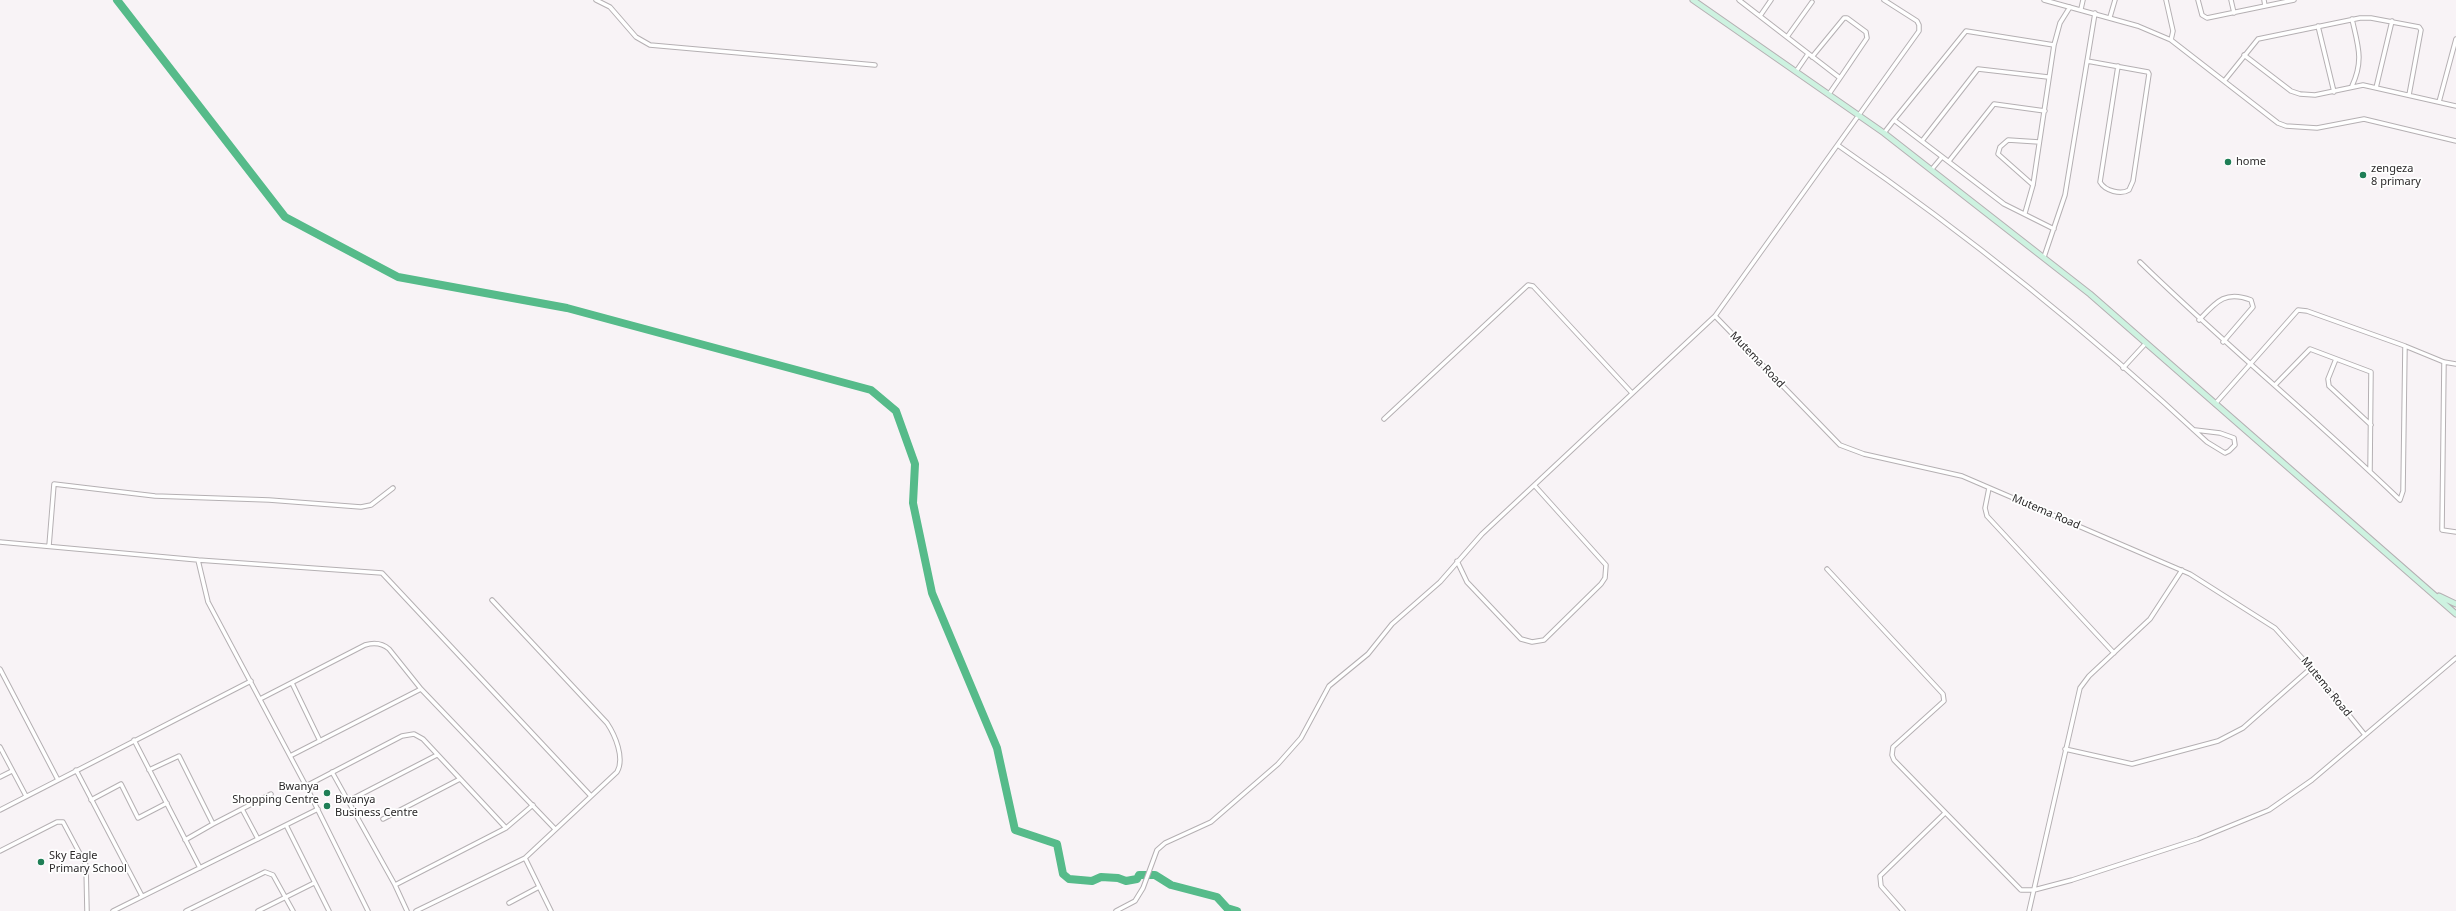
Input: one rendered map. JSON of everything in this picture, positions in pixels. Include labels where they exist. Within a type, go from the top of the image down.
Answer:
[{"type":"main road","points":[[1693,0],[1797,70],[1932,168],[2044,257],[2146,343],[2456,614]]},
{"type":"main road","points":[[2432,592],[2456,604]]},
{"type":"street","points":[[596,0],[610,7],[636,37],[650,45],[875,65]]},
{"type":"street","points":[[1739,0],[1840,78]]},
{"type":"street","points":[[1760,16],[1770,0]]},
{"type":"street","points":[[1116,911],[1135,901],[1147,879],[1157,850],[1165,843],[1211,822],[1278,764],[1301,738],[1329,686],[1368,654],[1392,624],[1440,582],[1482,534],[1715,316],[1839,146],[1858,114],[1919,31],[1917,21],[1884,0]]},
{"type":"street","points":[[2044,0],[2110,17],[2171,40],[2225,80],[2272,120],[2286,126],[2317,128],[2364,119],[2456,141]]},
{"type":"street","points":[[2081,9],[2083,0]]},
{"type":"street","points":[[2110,17],[2115,0]]},
{"type":"street","points":[[2166,0],[2173,31],[2171,40]]},
{"type":"street","points":[[2198,0],[2204,17],[2294,0]]},
{"type":"street","points":[[2231,0],[2234,12]]},
{"type":"street","points":[[2264,0],[2265,6]]},
{"type":"street","points":[[1787,37],[1812,2]]},
{"type":"street","points":[[2025,213],[2033,185],[2054,45],[2060,23],[2070,7]]},
{"type":"street","points":[[2044,257],[2065,195],[2095,13]]},
{"type":"street","points":[[2225,80],[2244,54],[2258,39],[2365,17],[2392,21],[2419,28],[2421,30],[2409,95]]},
{"type":"street","points":[[1797,70],[1844,18],[1847,18],[1860,27],[1866,32],[1867,38],[1829,94]]},
{"type":"street","points":[[2352,19],[2360,61],[2359,71],[2352,86]]},
{"type":"street","points":[[2376,88],[2392,21]]},
{"type":"street","points":[[2318,26],[2334,92]]},
{"type":"street","points":[[1884,133],[1966,31],[2054,45]]},
{"type":"street","points":[[2439,102],[2456,38]]},
{"type":"street","points":[[2244,54],[2296,93],[2315,95],[2334,92],[2352,86],[2363,85],[2456,106]]},
{"type":"street","points":[[2087,60],[2118,66],[2148,72],[2149,76],[2133,181],[2129,190],[2123,192],[2106,188],[2100,182],[2118,66]]},
{"type":"street","points":[[1922,141],[1978,69],[2048,77]]},
{"type":"street","points":[[1949,161],[1994,104],[2045,111]]},
{"type":"street","points":[[1894,120],[2004,204],[2025,213],[2054,230]]},
{"type":"street","points":[[2033,185],[1998,154],[2000,147],[2008,140],[2039,142]]},
{"type":"street","points":[[1839,146],[1962,235],[2222,453],[2230,451],[2235,445],[2234,438],[2229,435],[2195,430]]},
{"type":"street","points":[[1932,168],[1942,157]]},
{"type":"street","points":[[2140,262],[2223,342],[2275,385],[2400,500],[2403,491],[2404,346]]},
{"type":"street","points":[[1384,418],[1528,285],[1533,286],[1632,393]]},
{"type":"street","points":[[2199,320],[2220,298],[2232,297],[2251,300],[2253,306],[2223,342]]},
{"type":"street","points":[[2215,404],[2249,363],[2298,310],[2307,310],[2444,362],[2456,364]]},
{"type":"street","name":"Mutema Road","points":[[1715,316],[1840,445],[1864,454],[1952,472],[2182,570],[2270,624],[2310,668],[2364,735]]},
{"type":"street","points":[[2122,368],[2146,343]]},
{"type":"street","points":[[2275,385],[2308,349],[2313,349],[2372,374],[2370,471]]},
{"type":"street","points":[[2336,359],[2328,379],[2329,386],[2371,426]]},
{"type":"street","points":[[2444,362],[2442,530],[2456,532]]},
{"type":"street","points":[[49,546],[54,484],[155,496],[270,500],[361,507],[371,505],[392,488]]},
{"type":"street","points":[[1457,561],[1467,582],[1521,639],[1532,642],[1544,640],[1601,584],[1605,578],[1606,566],[1535,486]]},
{"type":"street","points":[[1989,488],[1985,508],[1987,516],[2114,653]]},
{"type":"street","points":[[0,542],[198,560],[382,573],[591,796]]},
{"type":"street","points":[[198,560],[208,602],[318,809],[368,911]]},
{"type":"street","points":[[1827,569],[1943,694],[1944,701],[1893,748],[1892,755],[1945,813],[2021,890],[2034,890],[2183,844],[2249,820],[2269,810],[2306,784],[2456,658]]},
{"type":"street","points":[[2029,911],[2080,688],[2089,676],[2155,613],[2182,570]]},
{"type":"street","points":[[416,911],[525,858],[619,769],[618,754],[611,729],[601,715],[492,600]]},
{"type":"street","points":[[260,699],[365,645],[375,643],[389,650],[422,689],[555,829]]},
{"type":"street","points":[[2065,749],[2132,764],[2218,741],[2243,728],[2310,668]]},
{"type":"street","points":[[0,669],[58,780]]},
{"type":"street","points":[[0,810],[251,681]]},
{"type":"street","points":[[292,683],[320,741]]},
{"type":"street","points":[[290,756],[422,689]]},
{"type":"street","points":[[306,786],[408,734],[421,736],[506,828]]},
{"type":"street","points":[[134,740],[200,868]]},
{"type":"street","points":[[0,747],[26,796]]},
{"type":"street","points":[[348,801],[437,755]]},
{"type":"street","points":[[150,770],[179,756],[213,824]]},
{"type":"street","points":[[76,770],[142,896]]},
{"type":"street","points":[[0,777],[12,771]]},
{"type":"street","points":[[332,772],[395,885],[407,911]]},
{"type":"street","points":[[383,819],[460,779]]},
{"type":"street","points":[[91,800],[120,784],[138,818],[166,803]]},
{"type":"street","points":[[186,840],[213,824],[271,794]]},
{"type":"street","points":[[395,885],[506,828],[533,805]]},
{"type":"street","points":[[242,809],[258,839]]},
{"type":"street","points":[[113,911],[318,809]]},
{"type":"street","points":[[1903,911],[1880,886],[1880,876],[1945,813]]},
{"type":"street","points":[[0,851],[57,822],[63,822],[86,864],[87,911]]},
{"type":"street","points":[[286,825],[329,911]]},
{"type":"street","points":[[525,858],[551,911]]},
{"type":"street","points":[[186,911],[265,872],[273,875],[293,911]]},
{"type":"street","points":[[258,911],[314,883]]},
{"type":"street","points":[[509,903],[539,887]]},
{"type":"waterway","points":[[117,0],[285,217],[398,277],[567,308],[871,390],[896,411],[915,464],[913,503],[932,593],[997,748],[1015,830],[1057,844],[1063,874],[1069,879],[1092,881],[1101,877],[1118,878],[1126,881],[1137,879],[1139,875],[1155,875],[1171,885],[1217,897],[1227,908],[1237,911]]},
{"type":"place","name":"home","points":[[2228,162]]},
{"type":"place","name":"zengeza 8 primary","points":[[2363,175]]},
{"type":"place","name":"Bwanya Shopping Centre","points":[[327,793]]},
{"type":"place","name":"Bwanya Business Centre","points":[[327,806]]},
{"type":"place","name":"Sky Eagle Primary School","points":[[41,862]]}]
